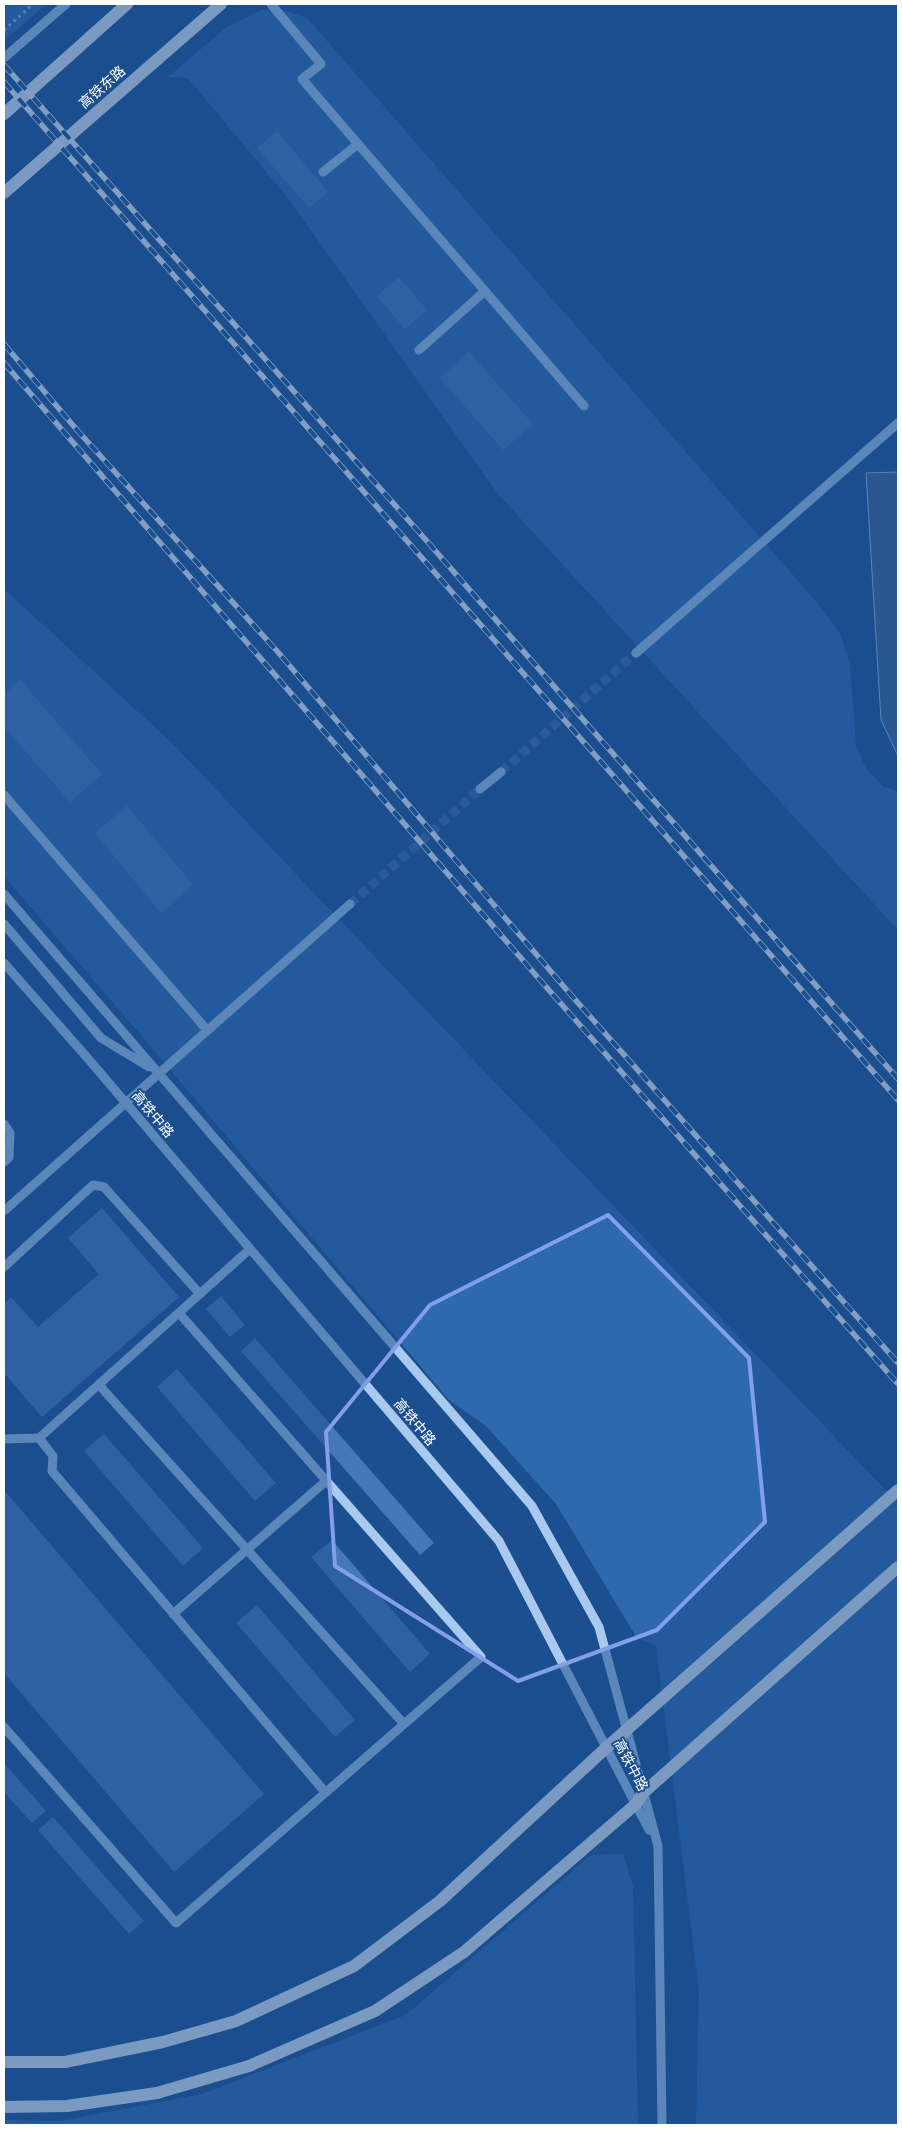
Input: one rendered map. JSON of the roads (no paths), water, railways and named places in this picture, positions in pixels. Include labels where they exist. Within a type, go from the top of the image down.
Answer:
[{"type":"main road","points":[[4,114],[127,4]]},
{"type":"main road","name":"高铁东路","points":[[4,193],[221,4]]},
{"type":"main road","points":[[4,2062],[65,2062],[164,2042],[236,2021],[354,1966],[440,1901],[626,1730],[898,1490]]},
{"type":"main road","points":[[4,2107],[67,2106],[157,2093],[249,2066],[375,2011],[464,1952],[636,1804],[643,1793],[898,1567]]},
{"type":"street","points":[[4,58],[66,4]]},
{"type":"street","points":[[272,4],[322,64],[302,79],[584,406]]},
{"type":"street","points":[[323,172],[358,144]]},
{"type":"street","points":[[419,350],[485,292]]},
{"type":"street","points":[[636,653],[898,423]]},
{"type":"street","points":[[480,789],[501,772]]},
{"type":"street","points":[[4,795],[207,1030]]},
{"type":"street","name":"高铁中路","points":[[4,894],[532,1506],[599,1627],[658,1846]]},
{"type":"street","points":[[4,1211],[126,1104],[158,1072],[350,904]]},
{"type":"street","name":"高铁中路","points":[[4,924],[101,1038],[158,1072]]},
{"type":"street","name":"高铁中路","points":[[4,964],[499,1541],[658,1846]]},
{"type":"street","points":[[4,1124],[10,1133],[9,1157],[4,1162]]},
{"type":"street","points":[[4,1267],[93,1185],[104,1187],[200,1294]]},
{"type":"street","points":[[6,1437],[39,1438],[250,1249]]},
{"type":"street","points":[[4,1727],[176,1923],[481,1657],[179,1313]]},
{"type":"street","points":[[99,1385],[404,1724]]},
{"type":"street","points":[[39,1438],[53,1456],[52,1472],[325,1792]]},
{"type":"street","points":[[173,1614],[326,1481]]},
{"type":"street","points":[[658,1846],[662,2125]]},
{"type":"tunnel","points":[[501,772],[636,653]]},
{"type":"tunnel","points":[[350,904],[480,789]]},
{"type":"railway","points":[[4,65],[418,531],[898,1079]]},
{"type":"railway","points":[[4,82],[898,1100]]},
{"type":"railway","points":[[4,344],[77,430],[277,651],[571,995],[898,1363]]},
{"type":"railway","points":[[4,363],[540,980],[898,1384]]}]
